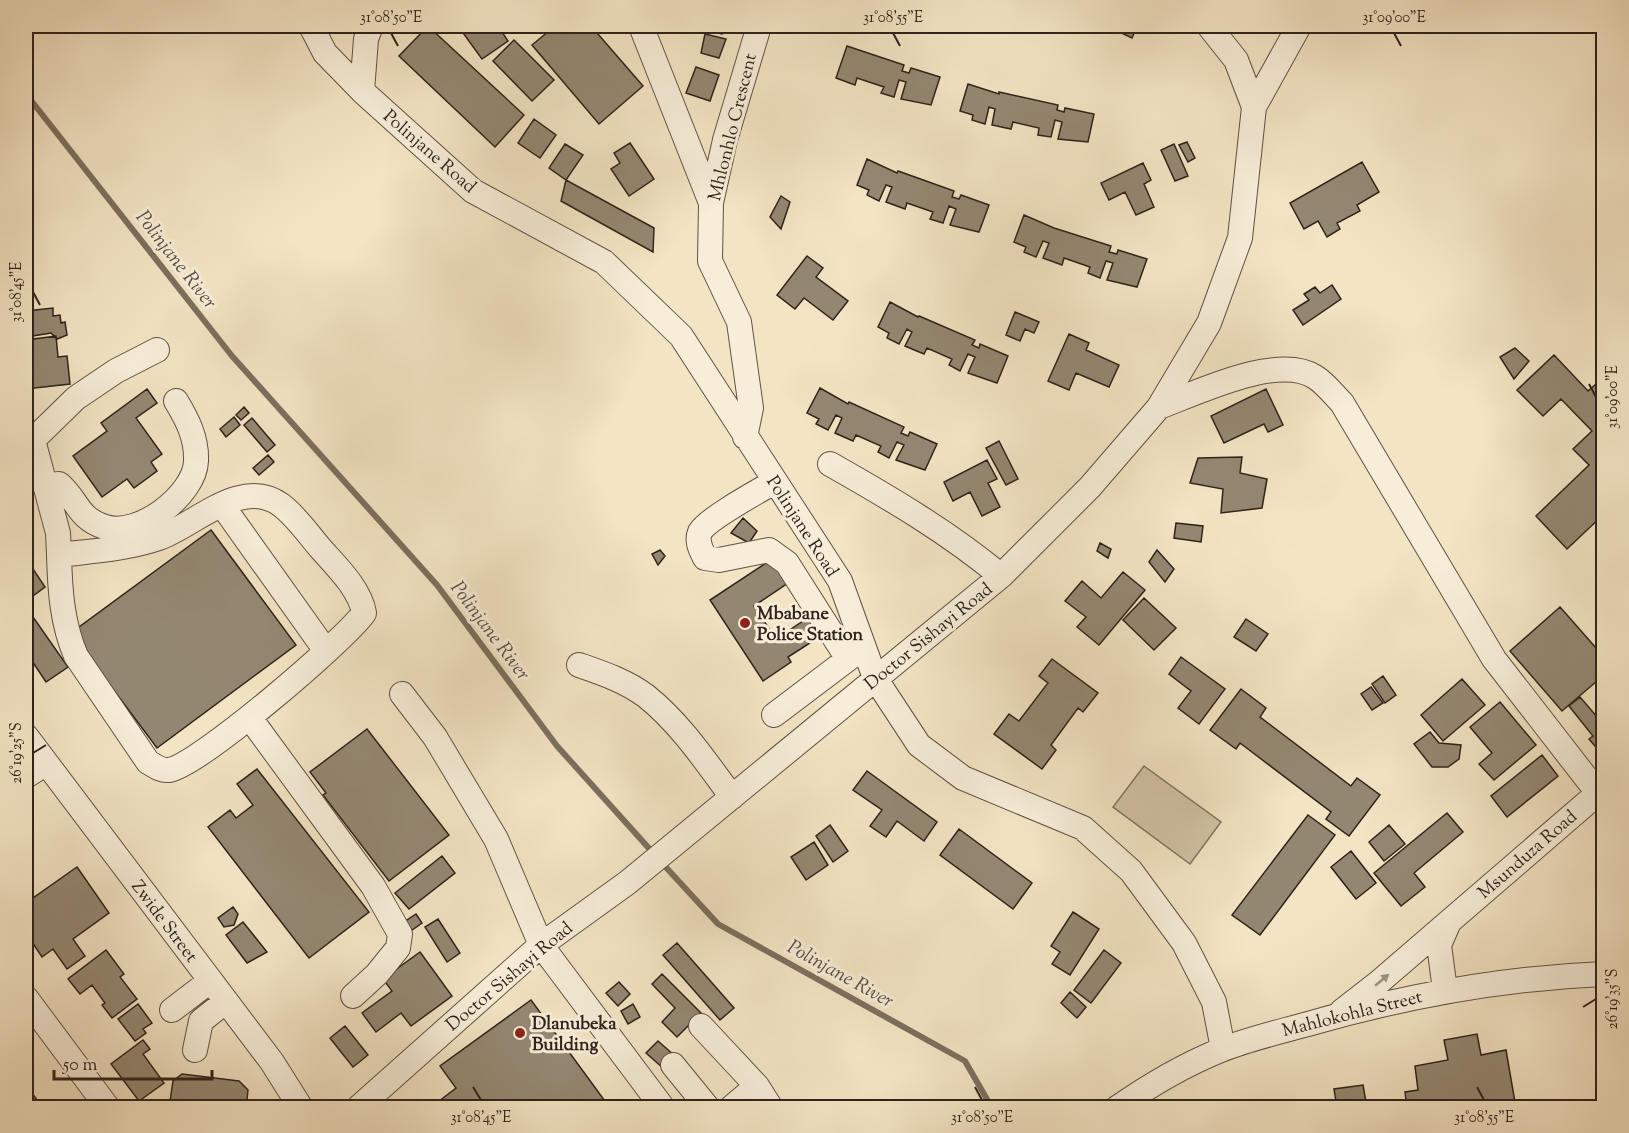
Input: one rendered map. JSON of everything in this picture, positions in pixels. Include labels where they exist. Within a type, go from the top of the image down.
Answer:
[{"type":"street","name":"Polinjane Road","points":[[311,26],[326,52],[362,91],[473,191],[604,262],[681,336],[840,581],[856,653],[919,745],[963,778],[1083,828],[1131,871],[1189,953],[1214,1002],[1222,1049]]},
{"type":"street","points":[[362,91],[366,39],[371,26]]},
{"type":"street","points":[[641,26],[711,203]]},
{"type":"street","name":"Mhlonhlo Crescent","points":[[745,437],[751,408],[739,322],[710,261],[711,203],[725,140],[759,26]]},
{"type":"street","name":"Doctor Sishayi Road","points":[[358,1107],[541,945],[627,883],[1001,576],[1090,487],[1159,407],[1209,323],[1240,238],[1254,107],[1236,60],[1209,26]]},
{"type":"street","points":[[1254,107],[1299,26]]},
{"type":"street","points":[[59,555],[126,548],[152,540],[238,498],[254,496],[280,504],[340,572],[363,603],[364,613],[326,651],[250,718],[170,770],[160,769],[148,762],[76,656],[68,637],[60,603],[58,533],[45,486],[29,442],[76,398],[116,371],[157,350]]},
{"type":"street","points":[[1159,407],[1237,378],[1285,368],[1314,376],[1342,403],[1494,659],[1601,790]]},
{"type":"street","points":[[45,486],[59,484],[84,517],[102,527],[120,529],[150,519],[171,505],[187,488],[196,464],[195,441],[176,400]]},
{"type":"street","points":[[830,464],[899,502],[954,538],[1001,576]]},
{"type":"street","points":[[774,482],[712,520],[700,532],[699,545],[705,558],[719,560],[769,550],[787,563],[856,653],[774,715]]},
{"type":"street","points":[[222,505],[326,651]]},
{"type":"street","points":[[579,665],[614,678],[645,695],[678,726],[732,797]]},
{"type":"street","points":[[402,694],[435,737],[496,839],[541,945],[663,1107]]},
{"type":"street","points":[[250,718],[373,886],[400,934],[398,948],[353,996]]},
{"type":"street","name":"Zwide Street","points":[[26,736],[35,770],[226,1001],[272,1062],[302,1107]]},
{"type":"street","name":"Msunduza Road","points":[[1336,1016],[1378,983],[1601,790]]},
{"type":"street","name":"Msunduza Road","points":[[1445,990],[1439,945],[1450,920]]},
{"type":"street","name":"Mahlokohla Street","points":[[1117,1107],[1178,1070],[1222,1049],[1336,1016],[1445,990],[1543,976],[1604,974]]},
{"type":"street","points":[[172,1010],[210,981]]},
{"type":"street","points":[[26,998],[108,1107]]},
{"type":"street","points":[[195,1050],[201,1021],[226,1001]]},
{"type":"street","points":[[701,1026],[757,1086],[771,1107]]},
{"type":"street","points":[[673,1065],[708,1107]]},
{"type":"street","points":[[731,1107],[757,1086]]},
{"type":"shaded area","points":[[1144,766],[1221,822],[1190,864],[1113,807]]},
{"type":"building","points":[[428,26],[524,115],[495,147],[399,56]]},
{"type":"building","points":[[458,26],[498,26],[508,41],[482,59]]},
{"type":"building","points":[[555,26],[591,26],[643,86],[599,124],[532,45]]},
{"type":"building","points":[[698,26],[725,26],[722,34]]},
{"type":"building","points":[[1120,26],[1137,26],[1132,38],[1117,31]]},
{"type":"building","points":[[705,34],[726,39],[719,58],[701,53]]},
{"type":"building","points":[[514,40],[554,80],[532,101],[493,61]]},
{"type":"building","points":[[847,46],[904,65],[902,71],[909,73],[911,68],[940,77],[931,105],[901,99],[906,82],[899,80],[894,97],[881,93],[884,87],[857,78],[855,85],[836,78]]},
{"type":"building","points":[[696,67],[719,75],[710,101],[686,93]]},
{"type":"building","points":[[968,84],[999,94],[999,92],[1058,105],[1057,110],[1064,112],[1065,108],[1094,114],[1088,142],[1058,139],[1062,122],[1055,120],[1051,137],[1038,135],[1039,128],[1013,122],[1011,129],[992,125],[995,109],[989,107],[985,124],[972,120],[973,115],[960,111]]},
{"type":"building","points":[[534,119],[556,135],[540,158],[518,143]]},
{"type":"building","points":[[1187,142],[1195,158],[1188,162],[1179,145]]},
{"type":"building","points":[[630,143],[654,179],[629,196],[611,169],[620,163],[614,153]]},
{"type":"building","points":[[565,144],[583,155],[566,180],[549,168]]},
{"type":"building","points":[[1174,144],[1188,176],[1175,181],[1161,150]]},
{"type":"building","points":[[867,159],[897,173],[898,171],[954,191],[952,197],[959,199],[961,195],[989,205],[979,232],[950,225],[956,209],[949,206],[943,223],[930,219],[933,212],[907,203],[905,209],[886,202],[892,187],[886,185],[879,201],[867,195],[869,190],[857,185]]},
{"type":"building","points":[[1362,162],[1379,192],[1357,205],[1360,211],[1337,223],[1340,229],[1327,237],[1318,221],[1304,229],[1290,203]]},
{"type":"building","points":[[1143,163],[1151,180],[1144,184],[1154,207],[1136,215],[1125,192],[1109,200],[1101,183]]},
{"type":"building","points":[[566,180],[654,228],[653,252],[561,201]]},
{"type":"building","points":[[781,196],[790,202],[781,229],[770,217]]},
{"type":"building","points":[[1024,215],[1054,228],[1111,246],[1109,252],[1117,254],[1118,250],[1147,259],[1137,287],[1107,280],[1113,263],[1106,261],[1100,278],[1088,273],[1090,267],[1064,258],[1062,265],[1043,258],[1049,243],[1043,241],[1036,257],[1024,252],[1026,247],[1014,242]]},
{"type":"building","points":[[807,256],[823,268],[816,277],[848,301],[833,320],[804,298],[795,309],[777,295]]},
{"type":"building","points":[[1332,285],[1341,299],[1303,325],[1293,310],[1309,300],[1304,294],[1315,287],[1320,293]]},
{"type":"building","points":[[890,302],[918,317],[975,340],[972,345],[979,348],[980,344],[1008,356],[997,383],[968,373],[975,357],[968,354],[960,371],[949,365],[952,359],[927,348],[924,354],[905,346],[912,332],[907,329],[899,344],[887,338],[889,333],[878,327]]},
{"type":"building","points":[[53,308],[53,316],[60,315],[61,323],[65,322],[67,335],[57,339],[51,333],[26,337],[26,311]]},
{"type":"building","points":[[1015,312],[1039,322],[1034,333],[1025,329],[1020,341],[1006,335]]},
{"type":"building","points":[[1069,334],[1089,343],[1086,350],[1119,365],[1109,387],[1076,373],[1069,390],[1048,381]]},
{"type":"building","points":[[56,336],[58,357],[67,356],[70,384],[26,389],[26,340]]},
{"type":"building","points":[[1515,348],[1529,361],[1514,379],[1500,357]]},
{"type":"building","points":[[1554,355],[1588,391],[1596,384],[1604,391],[1604,414],[1601,417],[1604,420],[1604,514],[1567,549],[1536,516],[1589,465],[1573,449],[1592,431],[1561,399],[1543,416],[1517,390]]},
{"type":"building","points":[[820,388],[848,404],[849,402],[904,427],[901,433],[908,436],[910,432],[937,444],[925,470],[896,460],[904,445],[897,442],[889,458],[878,452],[881,446],[856,435],[853,441],[835,433],[842,418],[836,415],[828,430],[816,424],[819,419],[807,413]]},
{"type":"building","points":[[147,389],[157,403],[136,418],[162,454],[151,462],[157,471],[134,488],[127,479],[102,497],[73,456],[107,431],[101,423]]},
{"type":"building","points":[[1266,389],[1283,425],[1268,432],[1264,424],[1224,443],[1211,416]]},
{"type":"building","points":[[244,407],[249,413],[241,420],[236,415]]},
{"type":"building","points":[[234,417],[240,425],[226,437],[220,429]]},
{"type":"building","points":[[252,418],[275,445],[267,452],[244,425]]},
{"type":"building","points":[[999,441],[1018,479],[1006,485],[986,448]]},
{"type":"building","points":[[268,455],[274,462],[259,475],[253,468]]},
{"type":"building","points":[[1242,457],[1240,473],[1267,479],[1262,508],[1221,513],[1223,489],[1190,483],[1198,458]]},
{"type":"building","points":[[987,460],[997,479],[988,483],[1000,507],[982,516],[970,492],[953,501],[944,482]]},
{"type":"building","points":[[743,518],[757,531],[749,543],[731,533]]},
{"type":"building","points":[[1176,523],[1203,526],[1201,542],[1174,538]]},
{"type":"building","points":[[211,530],[296,645],[157,748],[71,633]]},
{"type":"building","points":[[1100,543],[1111,549],[1108,558],[1097,551]]},
{"type":"building","points":[[660,550],[665,556],[658,565],[652,554]]},
{"type":"building","points":[[1157,550],[1174,569],[1165,582],[1149,562]]},
{"type":"building","name":"Mbabane Police Station","points":[[772,559],[788,583],[754,606],[776,639],[815,613],[827,632],[788,657],[791,662],[763,681],[710,600]]},
{"type":"building","points":[[31,566],[45,587],[26,601],[26,569]]},
{"type":"building","points":[[1123,572],[1145,590],[1099,645],[1077,627],[1086,617],[1065,601],[1082,581],[1101,598]]},
{"type":"building","points":[[1144,598],[1176,628],[1154,650],[1123,620]]},
{"type":"building","points":[[26,607],[68,667],[46,682],[26,652]]},
{"type":"building","points":[[1560,607],[1604,657],[1604,675],[1562,711],[1510,651]]},
{"type":"building","points":[[1246,619],[1268,634],[1256,651],[1234,637]]},
{"type":"building","points":[[1181,657],[1225,689],[1199,724],[1178,708],[1191,691],[1169,674]]},
{"type":"building","points":[[1052,659],[1098,693],[1083,712],[1078,708],[1051,745],[1056,750],[1042,769],[994,734],[1009,714],[1019,721],[1048,683],[1039,676]]},
{"type":"building","points":[[1383,676],[1396,695],[1385,703],[1372,684]]},
{"type":"building","points":[[1462,679],[1485,705],[1443,741],[1421,715]]},
{"type":"building","points":[[1371,687],[1383,703],[1372,710],[1361,694]]},
{"type":"building","points":[[1241,689],[1266,708],[1260,717],[1351,786],[1357,778],[1380,795],[1349,836],[1326,819],[1331,812],[1240,743],[1236,749],[1210,730]]},
{"type":"building","points":[[1580,697],[1604,725],[1604,751],[1601,753],[1589,739],[1593,736],[1569,706]]},
{"type":"building","points":[[1500,702],[1536,745],[1494,780],[1479,764],[1492,753],[1470,727]]},
{"type":"building","points":[[367,729],[449,835],[389,881],[323,795],[326,793],[310,772]]},
{"type":"building","points":[[1430,732],[1439,743],[1461,745],[1459,759],[1448,767],[1432,767],[1414,744]]},
{"type":"building","points":[[1542,755],[1558,776],[1507,817],[1491,796]]},
{"type":"building","points":[[257,769],[369,912],[309,958],[208,827],[230,810],[236,818],[253,805],[237,784]]},
{"type":"building","points":[[867,771],[937,822],[924,841],[897,821],[886,837],[870,826],[882,810],[853,790]]},
{"type":"building","points":[[1447,813],[1463,832],[1414,873],[1425,887],[1401,906],[1374,873]]},
{"type":"building","points":[[1308,815],[1335,835],[1260,935],[1232,915]]},
{"type":"building","points":[[830,825],[848,851],[833,862],[816,836]]},
{"type":"building","points":[[1389,825],[1405,844],[1384,861],[1369,842]]},
{"type":"building","points":[[959,829],[1032,883],[1013,909],[940,855]]},
{"type":"building","points":[[814,842],[828,865],[806,880],[791,857]]},
{"type":"building","points":[[1351,851],[1376,883],[1356,899],[1331,867]]},
{"type":"building","points":[[442,856],[455,873],[409,909],[395,893]]},
{"type":"building","points":[[77,867],[109,913],[73,939],[85,956],[67,969],[53,949],[42,957],[26,933],[26,903]]},
{"type":"building","points":[[233,907],[238,914],[234,925],[224,927],[218,918]]},
{"type":"building","points":[[1073,912],[1099,929],[1070,975],[1052,964],[1060,952],[1051,946]]},
{"type":"building","points":[[416,914],[422,923],[405,935],[398,926]]},
{"type":"building","points":[[438,919],[460,953],[447,962],[425,927]]},
{"type":"building","points":[[243,922],[267,952],[247,963],[226,935]]},
{"type":"building","points":[[677,943],[734,1008],[720,1020],[663,955]]},
{"type":"building","points":[[106,950],[124,974],[120,977],[137,999],[112,1018],[102,1005],[105,1003],[92,985],[80,994],[68,979]]},
{"type":"building","points":[[1104,950],[1121,963],[1091,1003],[1074,990]]},
{"type":"building","points":[[420,952],[452,996],[411,1026],[401,1013],[376,1032],[362,1013],[392,991],[383,979]]},
{"type":"building","points":[[662,974],[701,1013],[677,1037],[662,1022],[675,1008],[652,984]]},
{"type":"building","points":[[619,982],[630,994],[618,1006],[606,993]]},
{"type":"building","points":[[1070,992],[1086,1007],[1077,1018],[1061,1003]]},
{"type":"building","name":"Dlanubeka Building","points":[[531,1000],[610,1108],[430,1108],[456,1088],[440,1066]]},
{"type":"building","points":[[138,1004],[152,1023],[143,1029],[146,1033],[135,1041],[118,1019]]},
{"type":"building","points":[[633,1004],[640,1017],[628,1024],[621,1011]]},
{"type":"building","points":[[345,1026],[368,1055],[353,1067],[330,1038]]},
{"type":"building","points":[[1477,1034],[1481,1055],[1506,1050],[1516,1108],[1407,1108],[1405,1092],[1418,1090],[1415,1066],[1448,1060],[1444,1040]]},
{"type":"building","points":[[143,1040],[150,1049],[143,1054],[164,1083],[139,1101],[111,1064]]},
{"type":"building","points":[[658,1041],[675,1056],[663,1068],[646,1053]]},
{"type":"building","points":[[182,1074],[239,1081],[248,1090],[246,1108],[169,1108],[173,1081]]},
{"type":"building","points":[[26,1085],[43,1108],[26,1108]]},
{"type":"building","points":[[1363,1085],[1367,1108],[1337,1108],[1334,1089]]},
{"type":"building","points":[[1600,1094],[1604,1094],[1604,1108],[1601,1108]]},
{"type":"waterway","name":"Polinjane River","points":[[26,94],[232,356],[437,585],[557,746],[655,855]]},
{"type":"waterway","name":"Polinjane River","points":[[662,863],[718,924],[965,1061],[992,1108]]},
{"type":"place","name":"Mbabane Police Station","points":[[745,623]]},
{"type":"place","name":"Dlanubeka Building","points":[[520,1033]]}]
